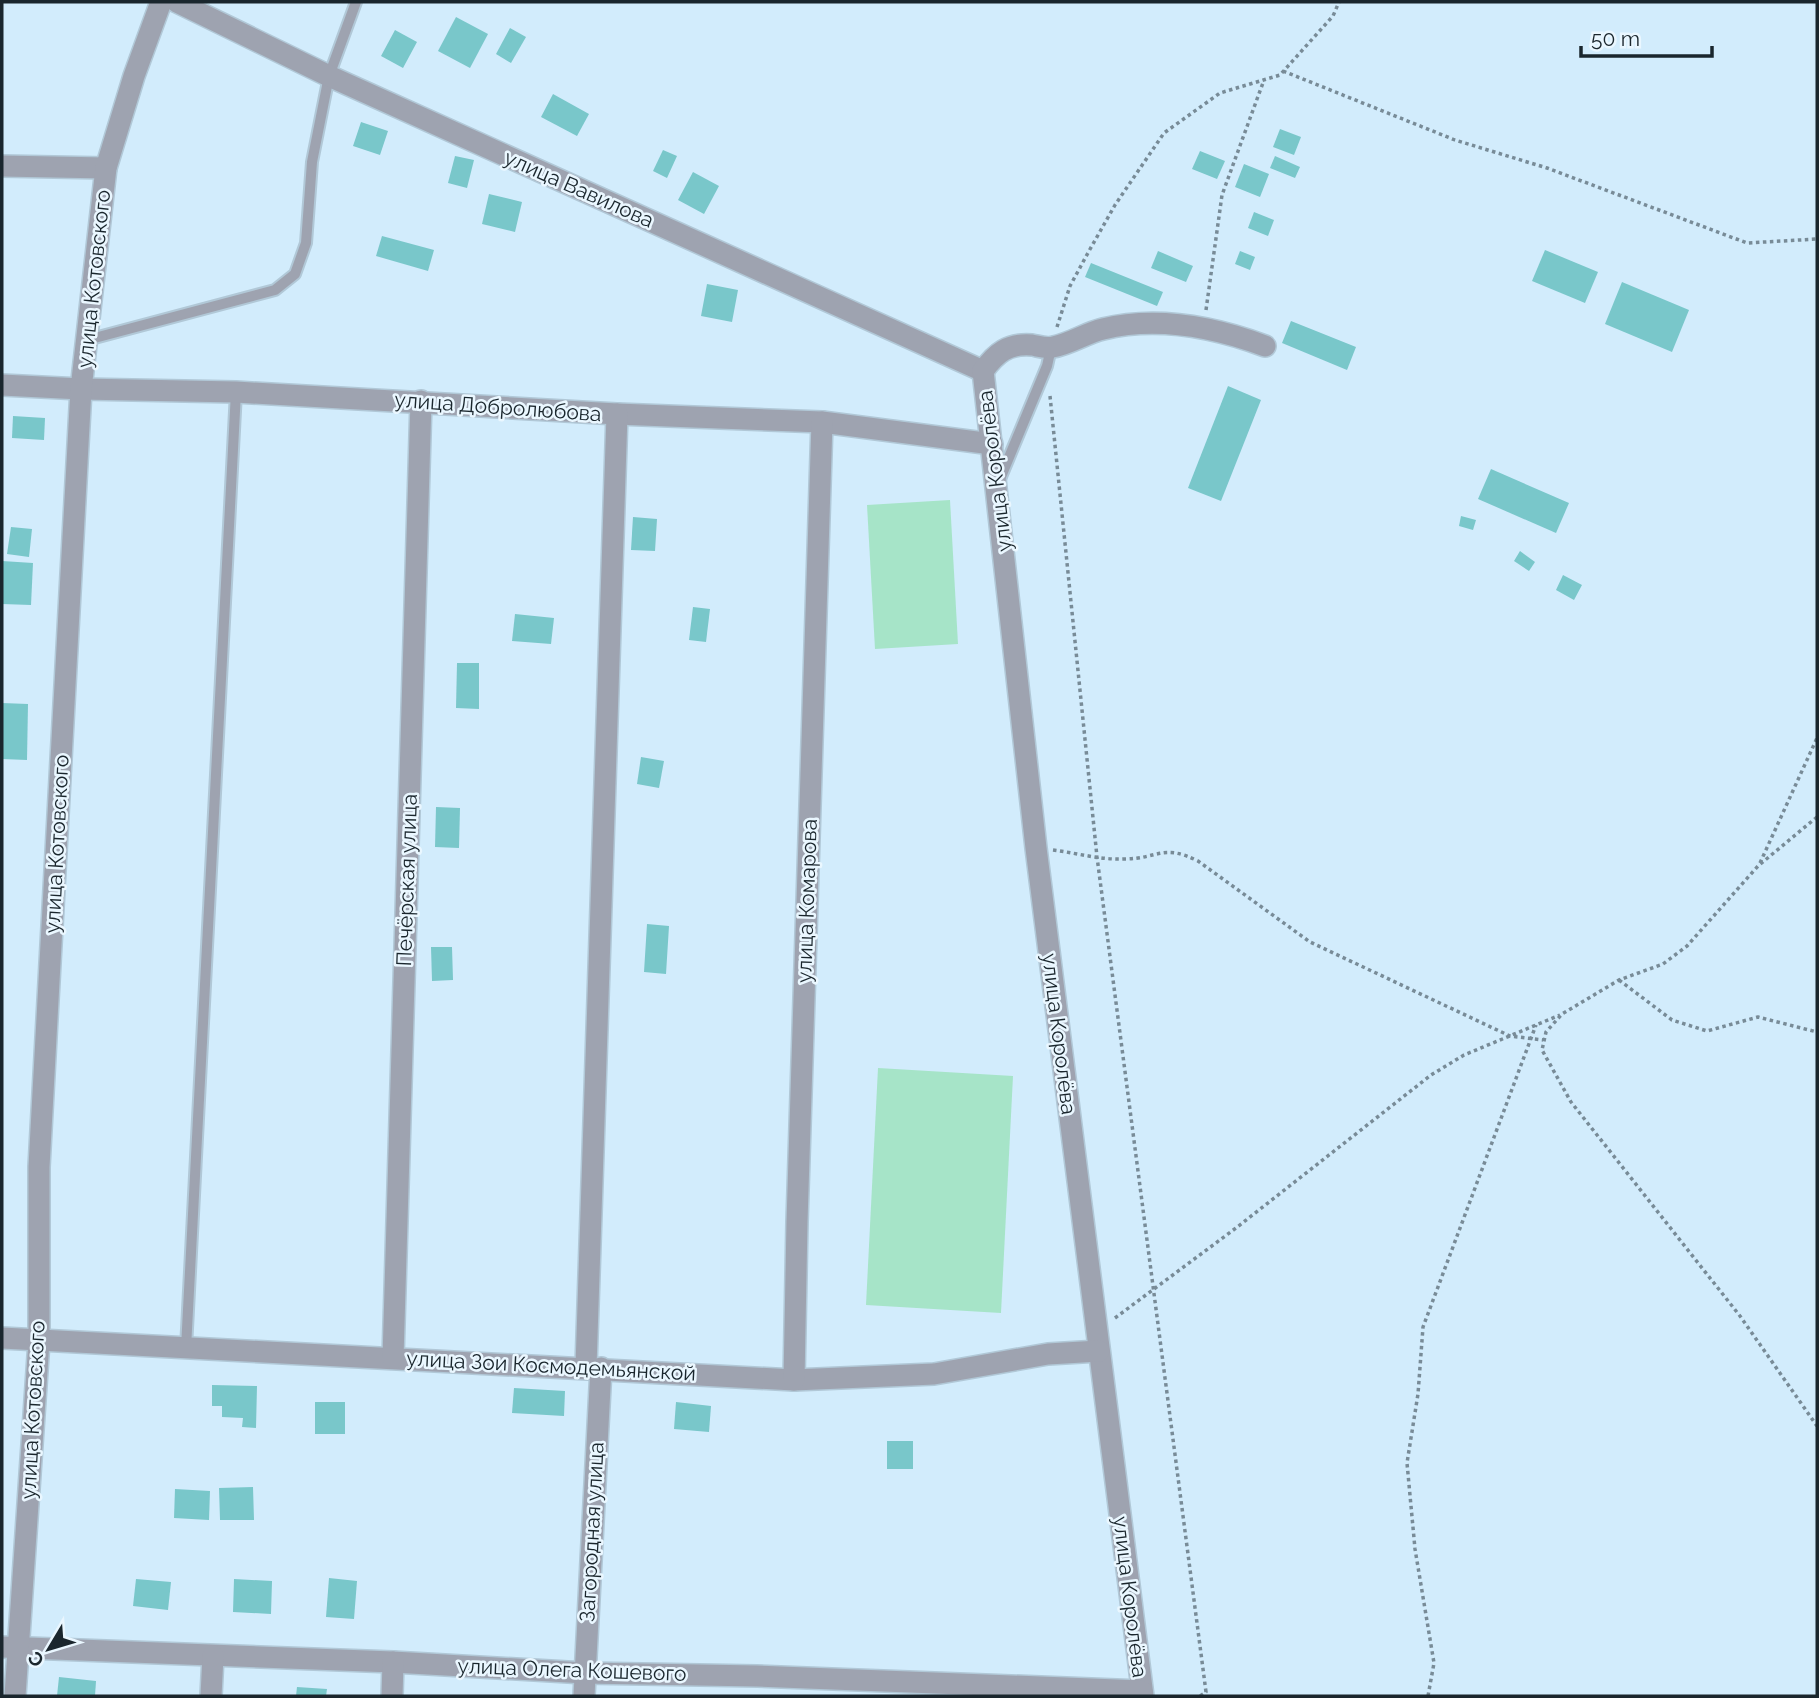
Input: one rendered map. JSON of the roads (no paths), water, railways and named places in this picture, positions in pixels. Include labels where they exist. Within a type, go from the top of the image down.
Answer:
[{"type":"street","name":"улица Котовского","points":[[15,1696],[10,1648],[39,1341],[39,1167],[81,389],[106,168],[161,2]]},
{"type":"street","name":"улица Вавилова","points":[[177,2],[329,76],[983,371]]},
{"type":"street","points":[[2,166],[106,168]]},
{"type":"street","points":[[983,371],[998,352],[1008,347],[1021,345],[1049,357],[1102,329],[1135,323],[1168,323],[1204,329],[1265,346]]},
{"type":"street","name":"улица Королёва","points":[[983,371],[1036,848],[1143,1693]]},
{"type":"street","name":"улица Добролюбова","points":[[2,385],[236,391],[617,414],[822,422],[992,444]]},
{"type":"street","name":"Печёрская улица","points":[[393,1358],[421,401]]},
{"type":"street","points":[[594,1368],[617,414]]},
{"type":"street","name":"улица Комарова","points":[[794,1380],[822,422]]},
{"type":"street","name":"улица Зои Космодемьянской","points":[[2,1338],[794,1380],[934,1374],[1048,1354],[1098,1341]]},
{"type":"street","name":"Загородная улица","points":[[584,1696],[594,1368]]},
{"type":"street","name":"улица Олега Кошевого","points":[[10,1648],[393,1662],[758,1686],[1143,1693]]},
{"type":"street","points":[[211,1696],[214,1656]]},
{"type":"street","points":[[392,1696],[393,1662]]},
{"type":"lane","points":[[87,340],[275,290],[295,274],[306,243],[312,162],[329,76],[356,2]]},
{"type":"lane","points":[[997,485],[1049,357]]},
{"type":"lane","points":[[186,1349],[236,391]]}]
